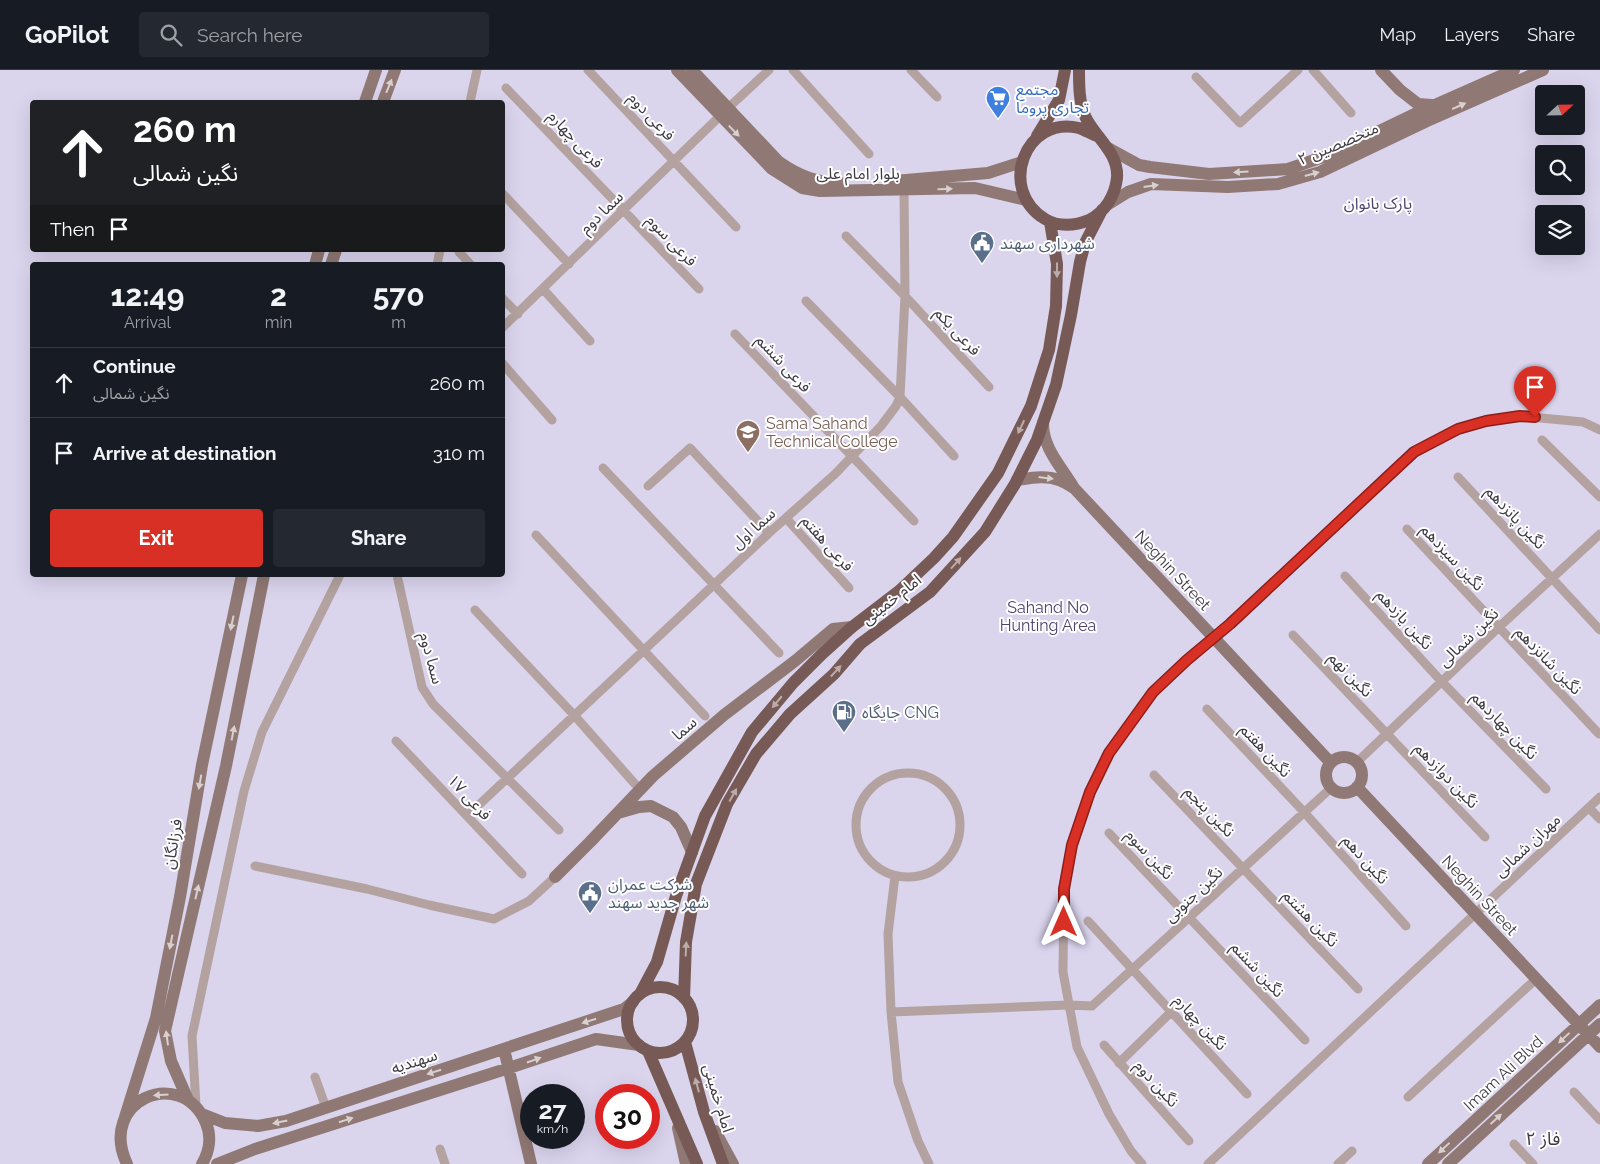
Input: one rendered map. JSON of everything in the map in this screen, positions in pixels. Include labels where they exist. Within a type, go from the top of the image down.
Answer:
[{"type":"main road","points":[[1065,70],[1059,100],[1025,152],[1020,168],[1020,184],[1026,200],[1037,214],[1050,222],[1063,225],[1080,223],[1095,217],[1105,208],[1115,191],[1117,175],[1115,162],[1108,148],[1097,136],[1085,117],[1080,97],[1078,70]]},
{"type":"main road","points":[[1035,139],[1050,130],[1066,127],[1080,129],[1097,136]]},
{"type":"main road","name":"امام خمینی","points":[[684,998],[686,942],[696,884],[727,804],[756,754],[790,714],[834,674],[860,644],[930,592],[985,532],[1017,480],[1038,440],[1056,385],[1085,243],[1105,208]]},
{"type":"main road","name":"امام خمینی","points":[[636,998],[657,962],[676,896],[705,816],[752,732],[792,684],[852,627],[899,591],[934,558],[953,537],[998,474],[1031,406],[1049,350],[1056,306],[1057,264],[1050,222]]},
{"type":"main road","points":[[643,1048],[658,1053],[668,1052],[678,1048],[690,1034],[693,1024],[692,1015],[684,998],[676,992],[658,987],[648,989],[636,998],[629,1010],[628,1029],[632,1038],[643,1048],[697,1164]]},
{"type":"main road","name":"امام خمینی","points":[[685,1042],[704,1112],[723,1164]]},
{"type":"street","points":[[366,100],[376,70]]},
{"type":"street","points":[[384,100],[395,70]]},
{"type":"street","points":[[470,100],[477,70]]},
{"type":"street","name":"فرعی دوم","points":[[588,70],[674,161]]},
{"type":"street","name":"بلوار امام علی","points":[[676,70],[779,162],[794,172],[810,179],[827,183],[975,188],[1026,200]]},
{"type":"street","name":"بلوار امام علی","points":[[692,70],[724,112]]},
{"type":"street","name":"سما دوم","points":[[505,325],[769,70]]},
{"type":"street","points":[[793,70],[869,154]]},
{"type":"street","points":[[911,70],[937,97]]},
{"type":"street","points":[[1196,77],[1240,123],[1298,70]]},
{"type":"street","points":[[1313,70],[1350,113]]},
{"type":"street","points":[[1381,70],[1400,90],[1418,104],[1433,106]]},
{"type":"street","points":[[1108,148],[1139,165],[1209,174],[1288,169],[1332,154],[1401,120],[1514,70]]},
{"type":"street","name":"متخصصین ۲","points":[[1105,208],[1128,192],[1151,184],[1236,186],[1278,184],[1320,172],[1427,121],[1543,70]]},
{"type":"street","name":"فرعی چهارم","points":[[506,88],[623,212]]},
{"type":"street","points":[[1400,90],[1405,100],[1406,112],[1401,120]]},
{"type":"street","points":[[674,161],[736,227]]},
{"type":"street","name":"بلوار امام علی","points":[[904,185],[988,173],[1022,162]]},
{"type":"street","name":"سما اول","points":[[467,816],[769,533],[836,474],[896,406],[900,397],[905,296],[904,185]]},
{"type":"street","points":[[505,196],[570,264]]},
{"type":"street","name":"فرعی سوم","points":[[623,212],[698,289]]},
{"type":"street","points":[[846,236],[905,296]]},
{"type":"street","points":[[459,252],[469,262]]},
{"type":"street","points":[[543,289],[590,341]]},
{"type":"street","name":"فرعی یکم","points":[[905,296],[989,387]]},
{"type":"street","points":[[505,301],[518,314]]},
{"type":"street","points":[[806,301],[900,397],[954,456]]},
{"type":"street","name":"فرعی ششم","points":[[736,334],[914,521]]},
{"type":"street","points":[[505,366],[552,420]]},
{"type":"street","points":[[1142,1164],[1131,1152],[1108,1114],[1077,1047],[1063,972],[1064,889],[1072,845],[1090,792],[1109,753],[1153,692],[1214,638],[1414,452],[1458,429],[1486,421],[1520,416],[1583,422],[1600,430]]},
{"type":"street","points":[[1043,423],[1043,434],[1050,453],[1074,488]]},
{"type":"street","points":[[1542,440],[1600,497]]},
{"type":"street","points":[[648,486],[690,448],[769,533]]},
{"type":"street","points":[[603,468],[779,653]]},
{"type":"street","points":[[1017,480],[1048,477],[1060,480],[1074,488]]},
{"type":"street","name":"نگین پانزدهم","points":[[1458,477],[1600,630]]},
{"type":"street","name":"Neghin Street","points":[[1074,488],[1330,762]]},
{"type":"street","name":"فرعی هفتم","points":[[786,518],[848,588]]},
{"type":"street","name":"نگین سیزدهم","points":[[1407,529],[1498,628]]},
{"type":"street","name":"نگین شمالی","points":[[1357,762],[1600,534]]},
{"type":"street","points":[[536,536],[705,716]]},
{"type":"street","name":"نگین یازدهم","points":[[1346,576],[1442,682]]},
{"type":"street","name":"فرزانگان","points":[[121,1158],[119,1140],[121,1128],[156,1018],[180,897],[202,765],[242,577]]},
{"type":"street","points":[[202,1164],[210,1142],[208,1128],[171,1061],[166,1031],[226,766],[264,577]]},
{"type":"street","points":[[195,1107],[192,1036],[244,791],[262,732],[339,577]]},
{"type":"street","name":"سما دوم","points":[[397,577],[422,688],[433,704],[559,830]]},
{"type":"street","points":[[475,610],[574,714],[635,784]]},
{"type":"street","name":"سما","points":[[555,877],[653,776],[724,715],[795,661],[833,629],[852,627]]},
{"type":"street","name":"نگین شانزدهم","points":[[1498,628],[1599,734]]},
{"type":"street","name":"نگین نهم","points":[[1293,636],[1387,734]]},
{"type":"street","name":"نگین چهاردهم","points":[[1442,682],[1546,789]]},
{"type":"street","name":"نگین هفتم","points":[[1207,709],[1304,812]]},
{"type":"street","name":"نگین دوازدهم","points":[[1387,734],[1485,837]]},
{"type":"street","name":"فرعی ۱۷","points":[[396,741],[522,874]]},
{"type":"street","points":[[1341,756],[1352,758],[1357,762],[1362,772],[1362,778],[1354,790],[1344,793],[1330,788],[1325,778],[1330,762],[1341,756]]},
{"type":"street","points":[[904,773],[921,774],[943,786],[953,798],[957,806],[960,822],[959,838],[952,853],[942,866],[920,877],[903,878],[895,876],[880,870],[863,852],[856,829],[857,812],[864,797],[881,780],[888,776],[904,773]]},
{"type":"street","name":"نگین پنجم","points":[[1154,774],[1243,868]]},
{"type":"street","name":"Neghin Street","points":[[1357,787],[1600,1047]]},
{"type":"street","name":"نگین جنوبی","points":[[891,1012],[1069,1005],[1092,1006],[1330,788]]},
{"type":"street","name":"مهران شمالی","points":[[1208,1164],[1600,797]]},
{"type":"street","points":[[618,813],[639,807],[651,806],[673,817],[681,827],[692,852]]},
{"type":"street","points":[[1589,808],[1600,819]]},
{"type":"street","name":"نگین دهم","points":[[1304,812],[1406,926]]},
{"type":"street","name":"نگین سوم","points":[[1109,833],[1189,918]]},
{"type":"street","points":[[255,866],[367,889],[494,919],[529,901],[555,877]]},
{"type":"street","name":"نگین هشتم","points":[[1243,868],[1358,989]]},
{"type":"street","points":[[895,876],[888,934],[891,1012],[898,1082],[918,1141],[929,1164]]},
{"type":"street","name":"نگین ششم","points":[[1189,918],[1305,1040]]},
{"type":"street","name":"نگین چهارم","points":[[1088,920],[1247,1094]]},
{"type":"street","points":[[1408,1097],[1536,979]]},
{"type":"street","name":"سهندیه","points":[[125,1117],[137,1104],[153,1095],[165,1094],[177,1096],[224,1123],[258,1126],[286,1122],[624,1009],[636,998]]},
{"type":"street","name":"Imam Ali Blvd","points":[[1428,1164],[1600,1006]]},
{"type":"street","points":[[1119,1062],[1171,1012]]},
{"type":"street","name":"Imam Ali Blvd","points":[[1448,1164],[1600,1024]]},
{"type":"street","points":[[217,1164],[255,1148],[596,1039],[643,1048]]},
{"type":"street","name":"نگین دوم","points":[[1104,1045],[1189,1141]]},
{"type":"street","points":[[504,1049],[531,1164]]},
{"type":"street","points":[[315,1076],[326,1108]]},
{"type":"street","points":[[1574,1092],[1600,1120]]},
{"type":"street","points":[[704,1112],[733,1164]]},
{"type":"street","points":[[675,1114],[686,1164]]},
{"type":"street","points":[[1514,1144],[1533,1164]]},
{"type":"street","points":[[440,1149],[445,1164]]},
{"type":"street","points":[[1338,1164],[1352,1151]]},
{"type":"street","points":[[121,1158],[127,1164]]},
{"type":"green space","name":"Sahand No Hunting Area","points":[[0,70],[1600,70],[1600,1164],[0,1164]]},
{"type":"place","name":"مجتمع تجاری پروما","points":[[998,119]]},
{"type":"place","name":"شهرداری سهند","points":[[982,264]]},
{"type":"place","name":"Sama Sahand Technical College","points":[[748,453]]},
{"type":"place","name":"جایگاه CNG","points":[[844,733]]},
{"type":"place","name":"شرکت عمران شهر جدید سهند","points":[[590,914]]},
{"type":"district","name":"فاز ۲","points":[[1543,1139]]},
{"type":"route","points":[[1064,922],[1064,889],[1072,845],[1090,792],[1109,753],[1153,692],[1230,624],[1414,452],[1458,429],[1486,421],[1520,416],[1535,417]]},
{"type":"park label","name":"پارک بانوان","points":[[1378,203]]}]
